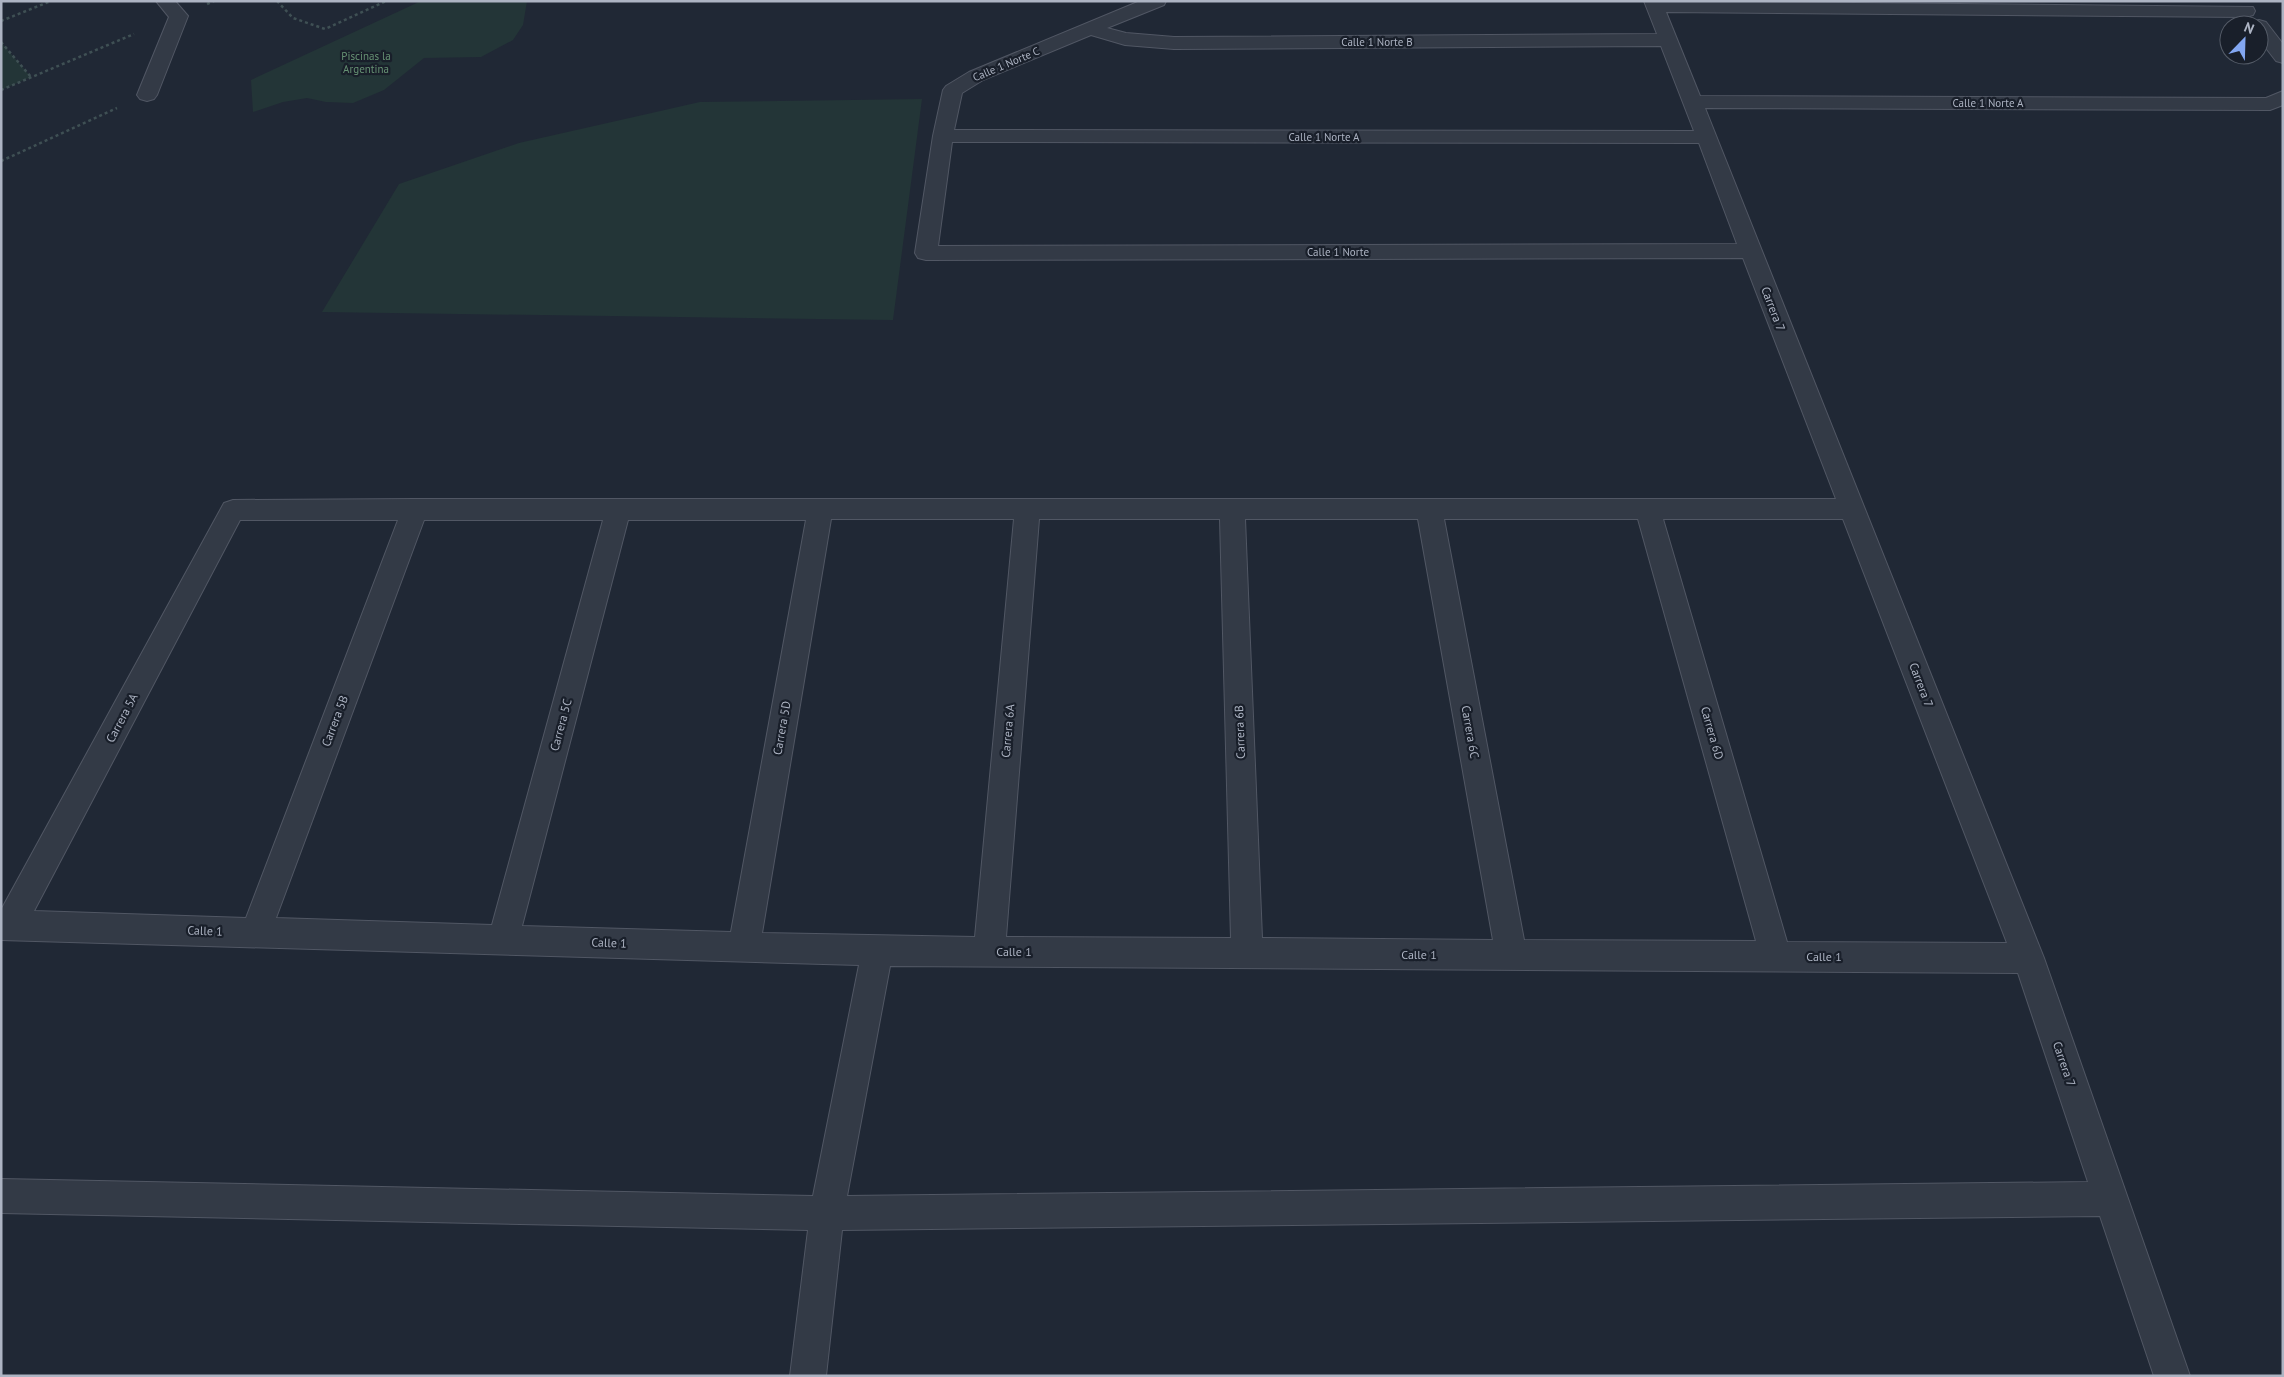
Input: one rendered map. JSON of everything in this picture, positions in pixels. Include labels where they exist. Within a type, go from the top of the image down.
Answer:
[{"type":"street","points":[[147,95],[179,16],[165,1]]},
{"type":"street","name":"Calle 1 Norte C","points":[[926,253],[943,136],[953,90],[976,76],[1157,1]]},
{"type":"street","points":[[1654,4],[2248,6]]},
{"type":"street","name":"Carrera 7","points":[[1654,4],[2028,958],[2172,1376]]},
{"type":"street","name":"Calle 1 Norte B","points":[[1088,29],[1125,39],[1174,43],[1667,40]]},
{"type":"street","points":[[2269,39],[2283,56]]},
{"type":"street","name":"Calle 1 Norte A","points":[[1692,102],[2270,104],[2283,96]]},
{"type":"street","name":"Calle 1 Norte A","points":[[943,136],[1705,137]]},
{"type":"street","name":"Calle 1 Norte","points":[[926,253],[1750,250]]},
{"type":"street","name":"Carrera 5A","points":[[6,925],[233,510],[415,510]]},
{"type":"street","points":[[415,510],[1852,510]]},
{"type":"street","name":"Carrera 5B","points":[[255,932],[415,510]]},
{"type":"street","name":"Carrera 5C","points":[[503,940],[618,510]]},
{"type":"street","name":"Carrera 5D","points":[[744,947],[820,510]]},
{"type":"street","name":"Carrera 6A","points":[[989,952],[1026,510]]},
{"type":"street","name":"Carrera 6B","points":[[1232,510],[1247,954]]},
{"type":"street","name":"Carrera 6C","points":[[1429,510],[1512,955]]},
{"type":"street","name":"Carrera 6D","points":[[1648,510],[1776,957]]},
{"type":"street","name":"Calle 1","points":[[6,925],[877,951],[2028,958]]},
{"type":"street","points":[[808,1376],[827,1213],[877,951]]},
{"type":"street","points":[[1,1196],[827,1213],[2111,1199]]},
{"type":"path","points":[[1,21],[51,1]]},
{"type":"path","points":[[277,1],[293,18],[325,28],[386,1]]},
{"type":"path","points":[[1,90],[179,16]]},
{"type":"path","points":[[1,42],[32,77]]},
{"type":"path","points":[[1,161],[147,95]]},
{"type":"green space","name":"Piscinas la Argentina","points":[[421,1],[527,1],[523,25],[513,40],[481,57],[424,58],[384,90],[353,103],[326,102],[307,98],[283,102],[253,112],[251,80]]},
{"type":"green space","points":[[1,42],[31,77],[1,90]]},
{"type":"green space","points":[[922,99],[893,320],[322,312],[399,184],[519,143],[700,102]]}]
